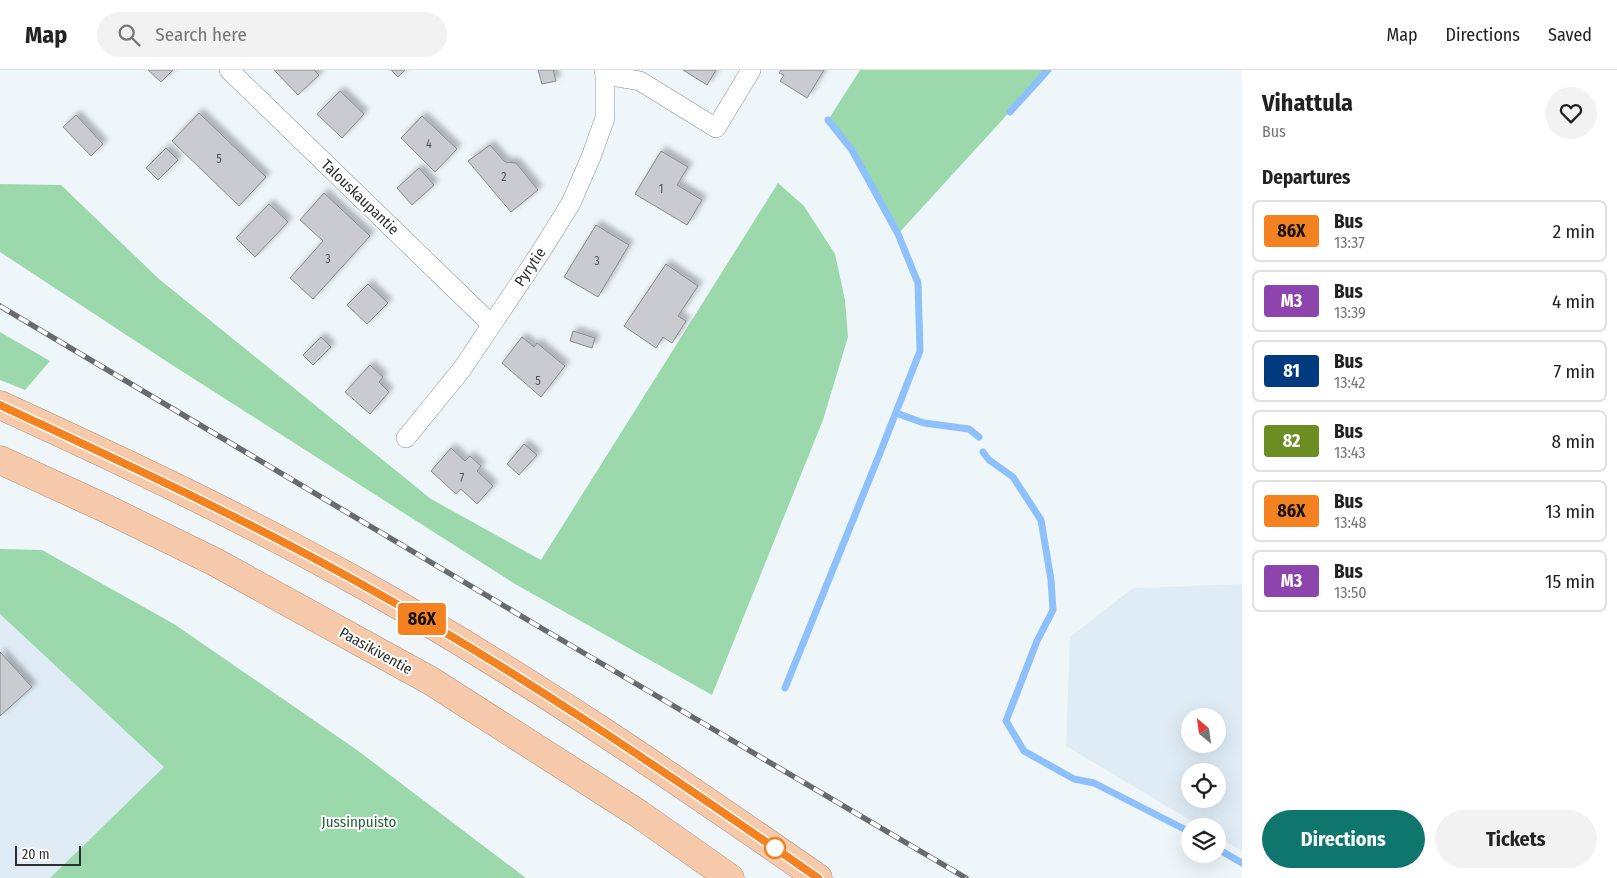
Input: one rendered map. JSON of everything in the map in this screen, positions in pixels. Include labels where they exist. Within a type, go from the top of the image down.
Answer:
[{"type":"highway","points":[[0,405],[226,512],[354,580],[546,695],[670,775],[818,878]]},
{"type":"highway","name":"Paasikiventie","points":[[0,460],[215,562],[431,681],[639,814],[730,878]]},
{"type":"street","name":"Talouskaupantie","points":[[229,70],[491,324]]},
{"type":"street","points":[[605,73],[640,81],[716,128],[751,70]]},
{"type":"street","name":"Pyrytie","points":[[406,438],[462,369],[540,253],[570,203],[591,157],[605,118],[605,73]]},
{"type":"shaded area","points":[[1242,584],[1242,851],[1226,842],[1226,818],[1187,818],[1066,746],[1070,637],[1133,588]]},
{"type":"shaded area","points":[[0,614],[165,767],[50,878],[0,878]]},
{"type":"green space","points":[[860,70],[1048,70],[898,234],[852,150],[828,120]]},
{"type":"green space","points":[[778,183],[804,206],[835,254],[845,300],[848,337],[823,420],[712,695],[515,584],[169,363],[0,252],[0,184],[61,185],[159,279],[431,499],[541,560]]},
{"type":"green space","points":[[0,332],[50,361],[25,390],[0,380]]},
{"type":"green space","name":"Jussinpuisto","points":[[0,549],[42,550],[174,624],[357,750],[526,878],[50,878],[164,767],[0,614]]},
{"type":"building","points":[[148,70],[173,70],[161,82]]},
{"type":"building","points":[[274,70],[314,70],[319,75],[298,95]]},
{"type":"building","points":[[391,70],[405,70],[398,77]]},
{"type":"building","points":[[538,70],[553,70],[556,81],[542,84]]},
{"type":"building","points":[[683,70],[716,70],[707,85]]},
{"type":"building","points":[[781,70],[824,70],[807,98],[780,81],[784,75],[779,73]]},
{"type":"building","points":[[340,91],[364,114],[342,138],[317,114]]},
{"type":"building","points":[[199,113],[266,177],[239,206],[172,141]]},
{"type":"building","points":[[76,115],[103,144],[91,156],[63,127]]},
{"type":"building","points":[[422,116],[457,149],[435,172],[401,138]]},
{"type":"building","points":[[490,145],[505,162],[516,163],[538,190],[511,212],[468,161]]},
{"type":"building","points":[[166,148],[178,160],[158,180],[146,168]]},
{"type":"building","points":[[661,151],[688,167],[677,185],[702,200],[687,225],[635,194]]},
{"type":"building","points":[[419,168],[434,185],[412,205],[397,188]]},
{"type":"building","points":[[324,193],[370,236],[313,299],[290,278],[323,241],[300,220]]},
{"type":"building","points":[[269,204],[288,222],[255,257],[236,238]]},
{"type":"building","points":[[596,225],[629,245],[598,297],[564,277]]},
{"type":"building","points":[[666,264],[698,286],[678,316],[686,321],[672,343],[663,337],[656,348],[624,326]]},
{"type":"building","points":[[368,284],[388,303],[367,324],[347,305]]},
{"type":"building","points":[[573,331],[595,338],[592,348],[570,341]]},
{"type":"building","points":[[321,337],[331,347],[313,365],[303,355]]},
{"type":"building","points":[[522,337],[534,347],[537,343],[565,366],[541,397],[502,363]]},
{"type":"building","points":[[370,365],[383,377],[379,382],[389,392],[370,414],[345,392]]},
{"type":"building","points":[[524,444],[537,455],[519,475],[507,464]]},
{"type":"building","points":[[451,448],[465,461],[470,456],[481,466],[477,471],[493,486],[477,504],[461,489],[456,494],[431,471]]},
{"type":"building","points":[[0,652],[32,687],[0,716]]},
{"type":"waterway","points":[[1010,112],[1048,70]]},
{"type":"waterway","points":[[785,688],[920,351],[918,283],[898,234],[852,150],[828,120]]},
{"type":"waterway","points":[[896,413],[924,423],[969,429],[979,437]]},
{"type":"waterway","points":[[983,452],[989,460],[1013,477],[1041,520],[1051,580],[1053,610],[1037,641],[1006,721],[1024,751],[1074,779],[1094,783],[1181,827]]},
{"type":"waterway","points":[[1226,854],[1242,863]]},
{"type":"railway","points":[[0,306],[966,878]]},
{"type":"bus line","name":"86X","points":[[0,405],[235,516],[354,580],[546,695],[670,775],[818,878]]}]
